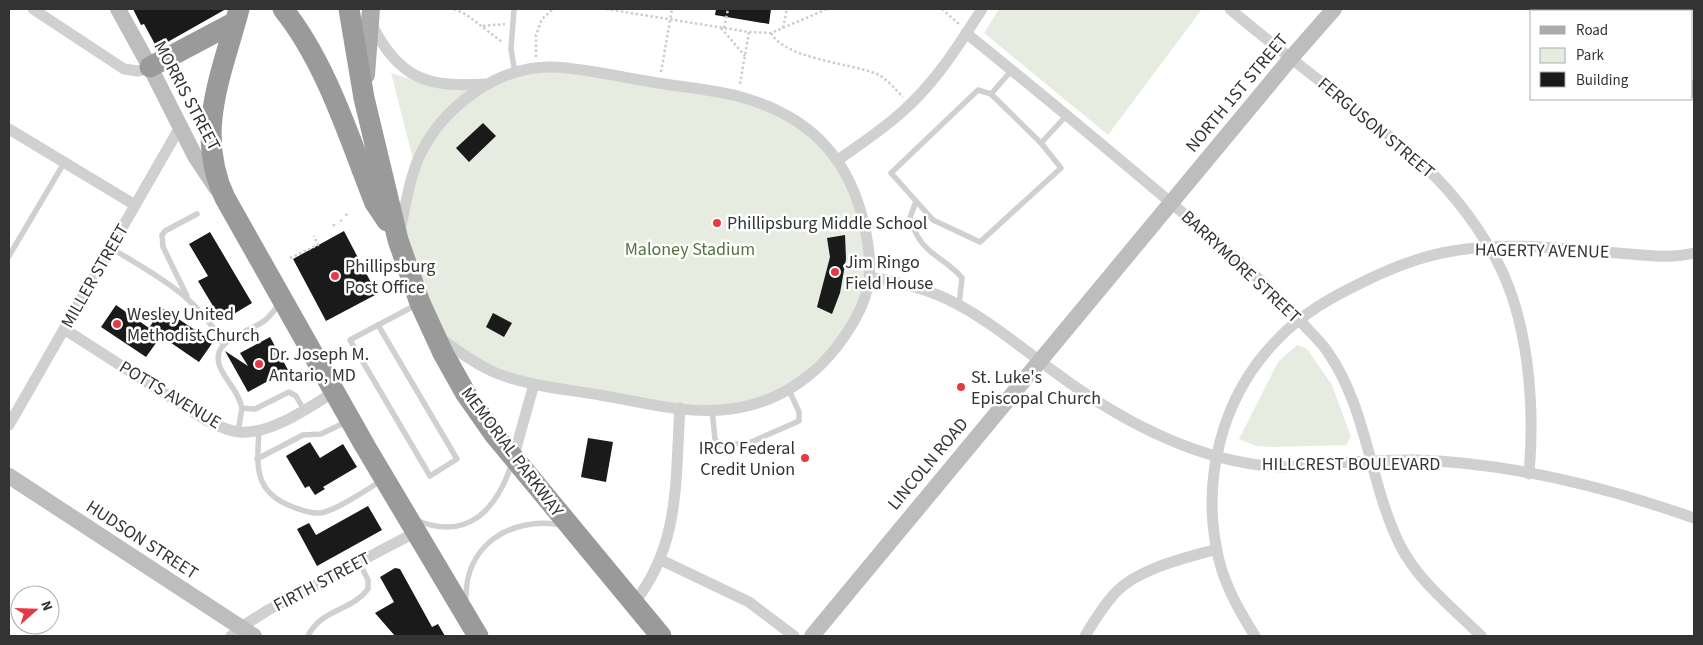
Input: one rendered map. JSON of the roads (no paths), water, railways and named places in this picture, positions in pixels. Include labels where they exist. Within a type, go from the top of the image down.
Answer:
[{"type":"highway","points":[[283,9],[299,30],[316,58],[375,203],[398,238]]},
{"type":"highway","points":[[349,9],[364,98]]},
{"type":"highway","points":[[150,68],[236,15]]},
{"type":"highway","points":[[236,15],[216,92],[210,138],[214,170],[225,198],[334,392],[478,636]]},
{"type":"highway","name":"MEMORIAL PARKWAY","points":[[364,98],[398,238],[420,303],[466,394],[513,459],[661,636]]},
{"type":"main road","name":"MORRIS STREET","points":[[118,9],[199,163],[225,198]]},
{"type":"main road","name":"NORTH 1ST STREET","points":[[1171,203],[1334,9]]},
{"type":"main road","name":"MEMORIAL PARKWAY","points":[[364,98],[370,14]]},
{"type":"main road","name":"LINCOLN ROAD","points":[[812,636],[1171,203]]},
{"type":"main road","name":"HUDSON STREET","points":[[9,476],[242,633]]},
{"type":"street","points":[[33,9],[124,69],[138,71],[150,68]]},
{"type":"street","points":[[838,160],[887,124],[910,104],[944,65],[982,9]]},
{"type":"street","name":"FERGUSON STREET","points":[[1230,9],[1414,156],[1461,207],[1489,247],[1497,260],[1508,287],[1525,351],[1531,395],[1529,474]]},
{"type":"street","points":[[370,14],[387,52],[400,66],[417,76],[436,83],[449,85],[486,84]]},
{"type":"street","name":"BARRYMORE STREET","points":[[966,33],[1067,115],[1244,265],[1282,301],[1326,350],[1347,388],[1359,418],[1382,501],[1405,554],[1421,576],[1481,636]]},
{"type":"street","points":[[398,238],[412,178],[420,154],[426,144],[452,112],[486,84],[533,68],[552,67],[576,70],[738,96],[772,108],[790,116],[824,143],[838,160],[858,200],[867,240],[870,277],[864,303],[842,342],[805,380],[789,390],[754,405],[728,410],[680,408],[534,384],[508,377],[487,368],[457,350],[433,332]]},
{"type":"street","name":"MILLER STREET","points":[[9,425],[180,127]]},
{"type":"street","points":[[9,128],[136,205]]},
{"type":"street","name":"HAGERTY AVENUE","points":[[1255,636],[1236,606],[1217,549],[1212,509],[1213,482],[1222,428],[1244,382],[1278,338],[1331,298],[1380,274],[1410,262],[1453,251],[1489,247],[1554,248],[1657,256],[1694,253]]},
{"type":"street","name":"HILLCREST BOULEVARD","points":[[870,277],[916,287],[959,305],[1001,332],[1057,374],[1126,418],[1192,448],[1217,456],[1259,466],[1281,467],[1417,460],[1474,465],[1567,481],[1639,500],[1694,518]]},
{"type":"street","name":"POTTS AVENUE","points":[[64,329],[206,420],[224,429],[238,432],[258,431],[277,424],[334,392]]},
{"type":"street","points":[[513,459],[534,384]]},
{"type":"street","points":[[634,603],[644,590],[661,560],[671,523],[674,505],[680,408]]},
{"type":"street","name":"FIRTH STREET","points":[[242,633],[268,610],[359,562],[411,523]]},
{"type":"street","points":[[1085,636],[1102,609],[1116,592],[1126,584],[1147,572],[1217,549]]},
{"type":"street","points":[[661,560],[749,602],[794,636]]},
{"type":"lane","points":[[514,9],[511,48],[515,73]]},
{"type":"lane","points":[[991,94],[1012,70]]},
{"type":"lane","points":[[978,90],[991,94],[1041,143],[1061,168],[980,242],[933,220],[891,173],[978,90]]},
{"type":"lane","points":[[1041,143],[1067,115]]},
{"type":"lane","points":[[9,256],[64,163]]},
{"type":"lane","points":[[916,201],[910,218],[918,238],[931,252],[956,270],[962,278],[959,305]]},
{"type":"lane","points":[[188,298],[163,247],[162,235],[165,231],[197,214]]},
{"type":"lane","points":[[111,248],[179,290],[206,316],[223,344]]},
{"type":"lane","points":[[238,432],[242,408],[239,397],[220,367],[218,357],[223,344],[264,321],[282,300]]},
{"type":"lane","points":[[378,325],[457,459],[430,476],[350,340],[378,325],[420,303]]},
{"type":"lane","points":[[712,410],[715,438],[720,445],[749,443],[799,421],[799,412],[789,390]]},
{"type":"lane","points":[[242,408],[255,409],[264,406],[289,392],[296,396],[304,410]]},
{"type":"lane","points":[[257,460],[303,435],[321,434],[350,420]]},
{"type":"lane","points":[[258,431],[257,460],[262,482],[272,495],[286,504],[307,512],[319,513],[330,510],[385,479]]},
{"type":"lane","points":[[411,523],[451,527],[472,521],[480,516],[494,503],[504,484],[513,459]]},
{"type":"lane","points":[[467,617],[466,597],[471,568],[480,551],[493,538],[510,529],[532,523],[569,526]]},
{"type":"lane","points":[[308,636],[318,621],[360,598],[368,589],[368,580],[359,562]]},
{"type":"place","name":"Phillipsburg Middle School","points":[[717,223]]},
{"type":"place","name":"Jim Ringo Field House","points":[[835,272]]},
{"type":"place","name":"Phillipsburg Post Office","points":[[335,276]]},
{"type":"place","name":"Wesley United Methodist Church","points":[[117,324]]},
{"type":"place","name":"Dr. Joseph M. Antario, MD","points":[[259,364]]},
{"type":"place","name":"St. Luke's Episcopal Church","points":[[961,387]]},
{"type":"place","name":"IRCO Federal Credit Union","points":[[805,458]]},
{"type":"park label","name":"Maloney Stadium","points":[[690,249]]}]
